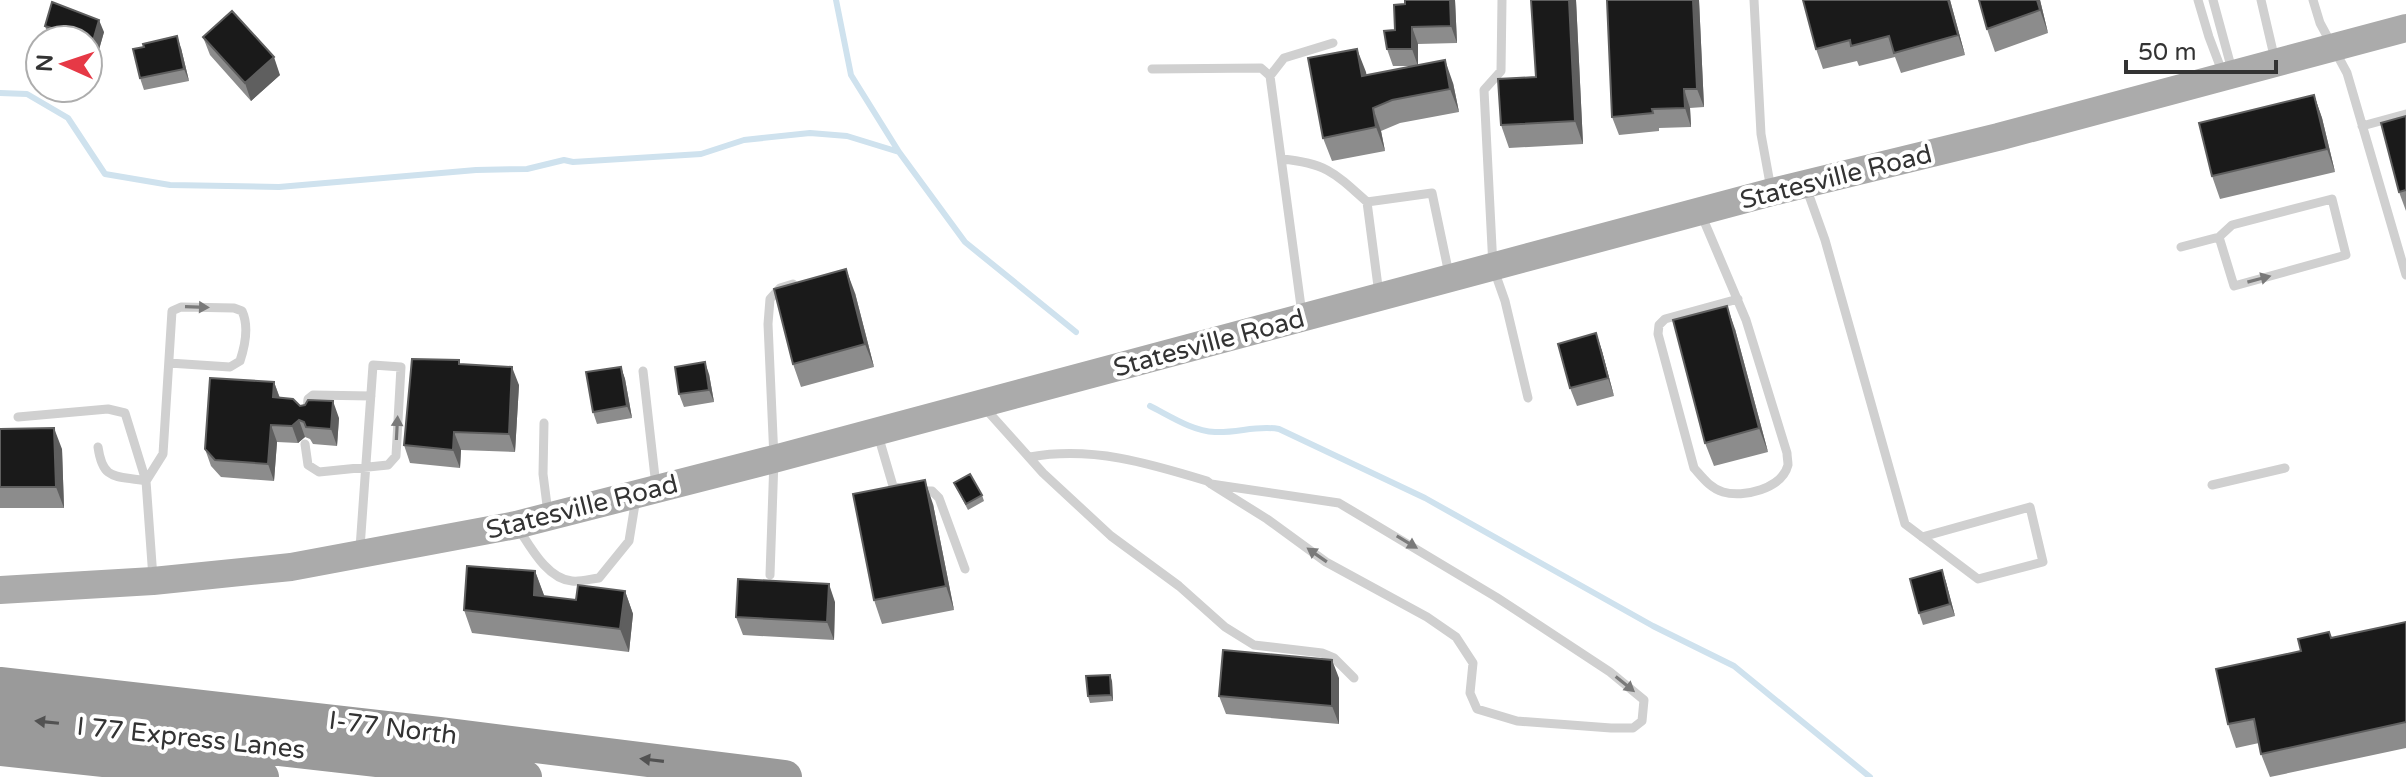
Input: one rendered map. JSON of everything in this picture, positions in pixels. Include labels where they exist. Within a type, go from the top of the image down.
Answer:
[{"type":"highway","name":"I-77 North","points":[[0,684],[785,777]]},
{"type":"highway","points":[[139,699],[375,759]]},
{"type":"highway","name":"I 77 Express Lanes","points":[[0,717],[525,777]]},
{"type":"highway","name":"I 77 Express Lanes","points":[[0,749],[262,777]]},
{"type":"main road","name":"Statesville Road","points":[[0,590],[153,581],[263,570],[359,556],[516,525],[1772,192],[1998,137],[2406,28]]},
{"type":"lane","points":[[1502,0],[1501,71],[1484,90],[1493,267],[1505,301],[1528,398]]},
{"type":"lane","points":[[1754,0],[1761,134],[1772,192]]},
{"type":"lane","points":[[2198,0],[2209,37],[2229,76]]},
{"type":"lane","points":[[2213,0],[2229,76]]},
{"type":"lane","points":[[2261,0],[2276,63]]},
{"type":"lane","points":[[2313,0],[2320,23],[2347,73],[2406,275]]},
{"type":"lane","points":[[1270,76],[1284,58],[1333,43]]},
{"type":"lane","points":[[1152,69],[1261,68],[1270,76],[1303,317]]},
{"type":"lane","points":[[2362,126],[2406,114]]},
{"type":"lane","points":[[1282,159],[1312,162],[1336,174],[1367,202],[1379,297]]},
{"type":"lane","points":[[1804,184],[1825,240],[1905,524],[1922,537],[1978,579],[2043,562],[2030,507],[1922,537]]},
{"type":"lane","points":[[1367,202],[1432,193],[1450,278]]},
{"type":"lane","points":[[2181,247],[2219,237],[2232,225],[2332,199],[2346,255],[2234,286],[2219,237]]},
{"type":"lane","points":[[1700,211],[1738,299],[1787,453],[1788,465],[1772,485],[1747,493],[1725,493],[1708,485],[1694,468],[1658,334],[1659,325],[1665,319],[1738,299]]},
{"type":"lane","points":[[770,575],[774,459],[768,324],[770,299],[780,288],[809,280]]},
{"type":"lane","points":[[146,481],[163,454],[172,311],[181,307],[234,308],[242,311],[245,317],[245,347],[240,361],[230,367],[169,363]]},
{"type":"lane","points":[[305,444],[308,465],[319,472],[366,467],[388,465],[396,456],[401,367],[373,365],[366,467],[359,556]]},
{"type":"lane","points":[[516,525],[534,553],[550,570],[570,581],[599,578],[629,541],[635,514],[646,492],[643,371]]},
{"type":"lane","points":[[307,416],[308,399],[313,395],[371,396]]},
{"type":"lane","points":[[980,404],[1043,473],[1111,536],[1179,586],[1225,627],[1254,645],[1322,653],[1334,658],[1354,678]]},
{"type":"lane","points":[[18,417],[108,409],[125,413],[146,481],[153,581]]},
{"type":"lane","points":[[544,423],[543,474],[548,517]]},
{"type":"lane","points":[[878,431],[893,486],[932,491],[939,498],[965,569]]},
{"type":"lane","points":[[98,447],[101,466],[107,472],[146,481]]},
{"type":"lane","points":[[1030,457],[1051,453],[1098,453],[1149,463],[1211,484],[1339,503],[1496,597],[1610,672],[1644,700],[1642,721],[1633,728],[1517,721],[1477,709],[1470,693],[1473,663],[1456,637],[1427,617],[1326,562],[1267,519],[1211,484]]},
{"type":"lane","points":[[2212,485],[2285,468]]},
{"type":"building","points":[[1405,0],[1450,0],[1451,26],[1412,27],[1412,49],[1387,49],[1384,31],[1395,30],[1394,5],[1405,4]]},
{"type":"building","points":[[1531,0],[1569,0],[1575,121],[1501,125],[1498,79],[1536,77]]},
{"type":"building","points":[[1607,0],[1693,0],[1697,89],[1684,89],[1685,108],[1652,109],[1653,113],[1612,117]]},
{"type":"building","points":[[1803,0],[1948,0],[1958,35],[1894,53],[1889,36],[1851,46],[1850,40],[1816,49]]},
{"type":"building","points":[[1979,0],[2037,0],[2040,10],[1987,29]]},
{"type":"building","points":[[52,2],[99,20],[98,24],[46,24]]},
{"type":"building","points":[[232,11],[274,57],[245,83],[203,37]]},
{"type":"building","points":[[177,36],[184,69],[140,78],[133,49]]},
{"type":"building","points":[[1357,49],[1362,76],[1445,60],[1450,89],[1392,100],[1373,108],[1376,127],[1323,138],[1308,58]]},
{"type":"building","points":[[2314,95],[2327,149],[2212,176],[2199,123]]},
{"type":"building","points":[[2406,116],[2406,190],[2399,192],[2381,123]]},
{"type":"building","points":[[846,269],[865,344],[793,364],[774,289]]},
{"type":"building","points":[[1727,306],[1759,428],[1705,443],[1673,320]]},
{"type":"building","points":[[1596,333],[1608,378],[1570,388],[1558,344]]},
{"type":"building","points":[[412,359],[459,360],[459,364],[512,367],[509,434],[454,432],[453,450],[404,445]]},
{"type":"building","points":[[705,362],[709,390],[679,394],[675,367]]},
{"type":"building","points":[[621,367],[627,406],[593,412],[586,372]]},
{"type":"building","points":[[210,378],[274,382],[273,397],[293,399],[300,406],[308,400],[333,401],[331,429],[306,427],[299,420],[292,426],[271,425],[268,464],[215,460],[205,449]]},
{"type":"building","points":[[54,428],[56,487],[0,487],[0,429]]},
{"type":"building","points":[[970,474],[982,495],[966,504],[954,483]]},
{"type":"building","points":[[925,480],[946,586],[874,600],[853,494]]},
{"type":"building","points":[[467,566],[535,571],[534,595],[576,600],[578,585],[625,591],[620,629],[464,610]]},
{"type":"building","points":[[1942,570],[1950,604],[1919,613],[1910,579]]},
{"type":"building","points":[[738,579],[829,584],[827,622],[736,617]]},
{"type":"building","points":[[2406,622],[2406,722],[2261,754],[2254,719],[2228,724],[2216,669],[2301,651],[2298,639],[2329,632],[2331,638]]},
{"type":"building","points":[[1223,650],[1332,660],[1332,706],[1219,696]]},
{"type":"building","points":[[1110,675],[1111,695],[1088,696],[1086,676]]},
{"type":"waterway","points":[[836,0],[851,75],[899,152],[965,242],[1076,332]]},
{"type":"waterway","points":[[0,93],[27,94],[68,118],[105,174],[170,185],[279,187],[476,170],[527,169],[564,160],[701,154],[744,140],[810,133],[847,136],[899,152]]},
{"type":"waterway","points":[[1150,406],[1206,431],[1279,429],[1425,498],[1653,626],[1734,666],[1870,777]]}]
